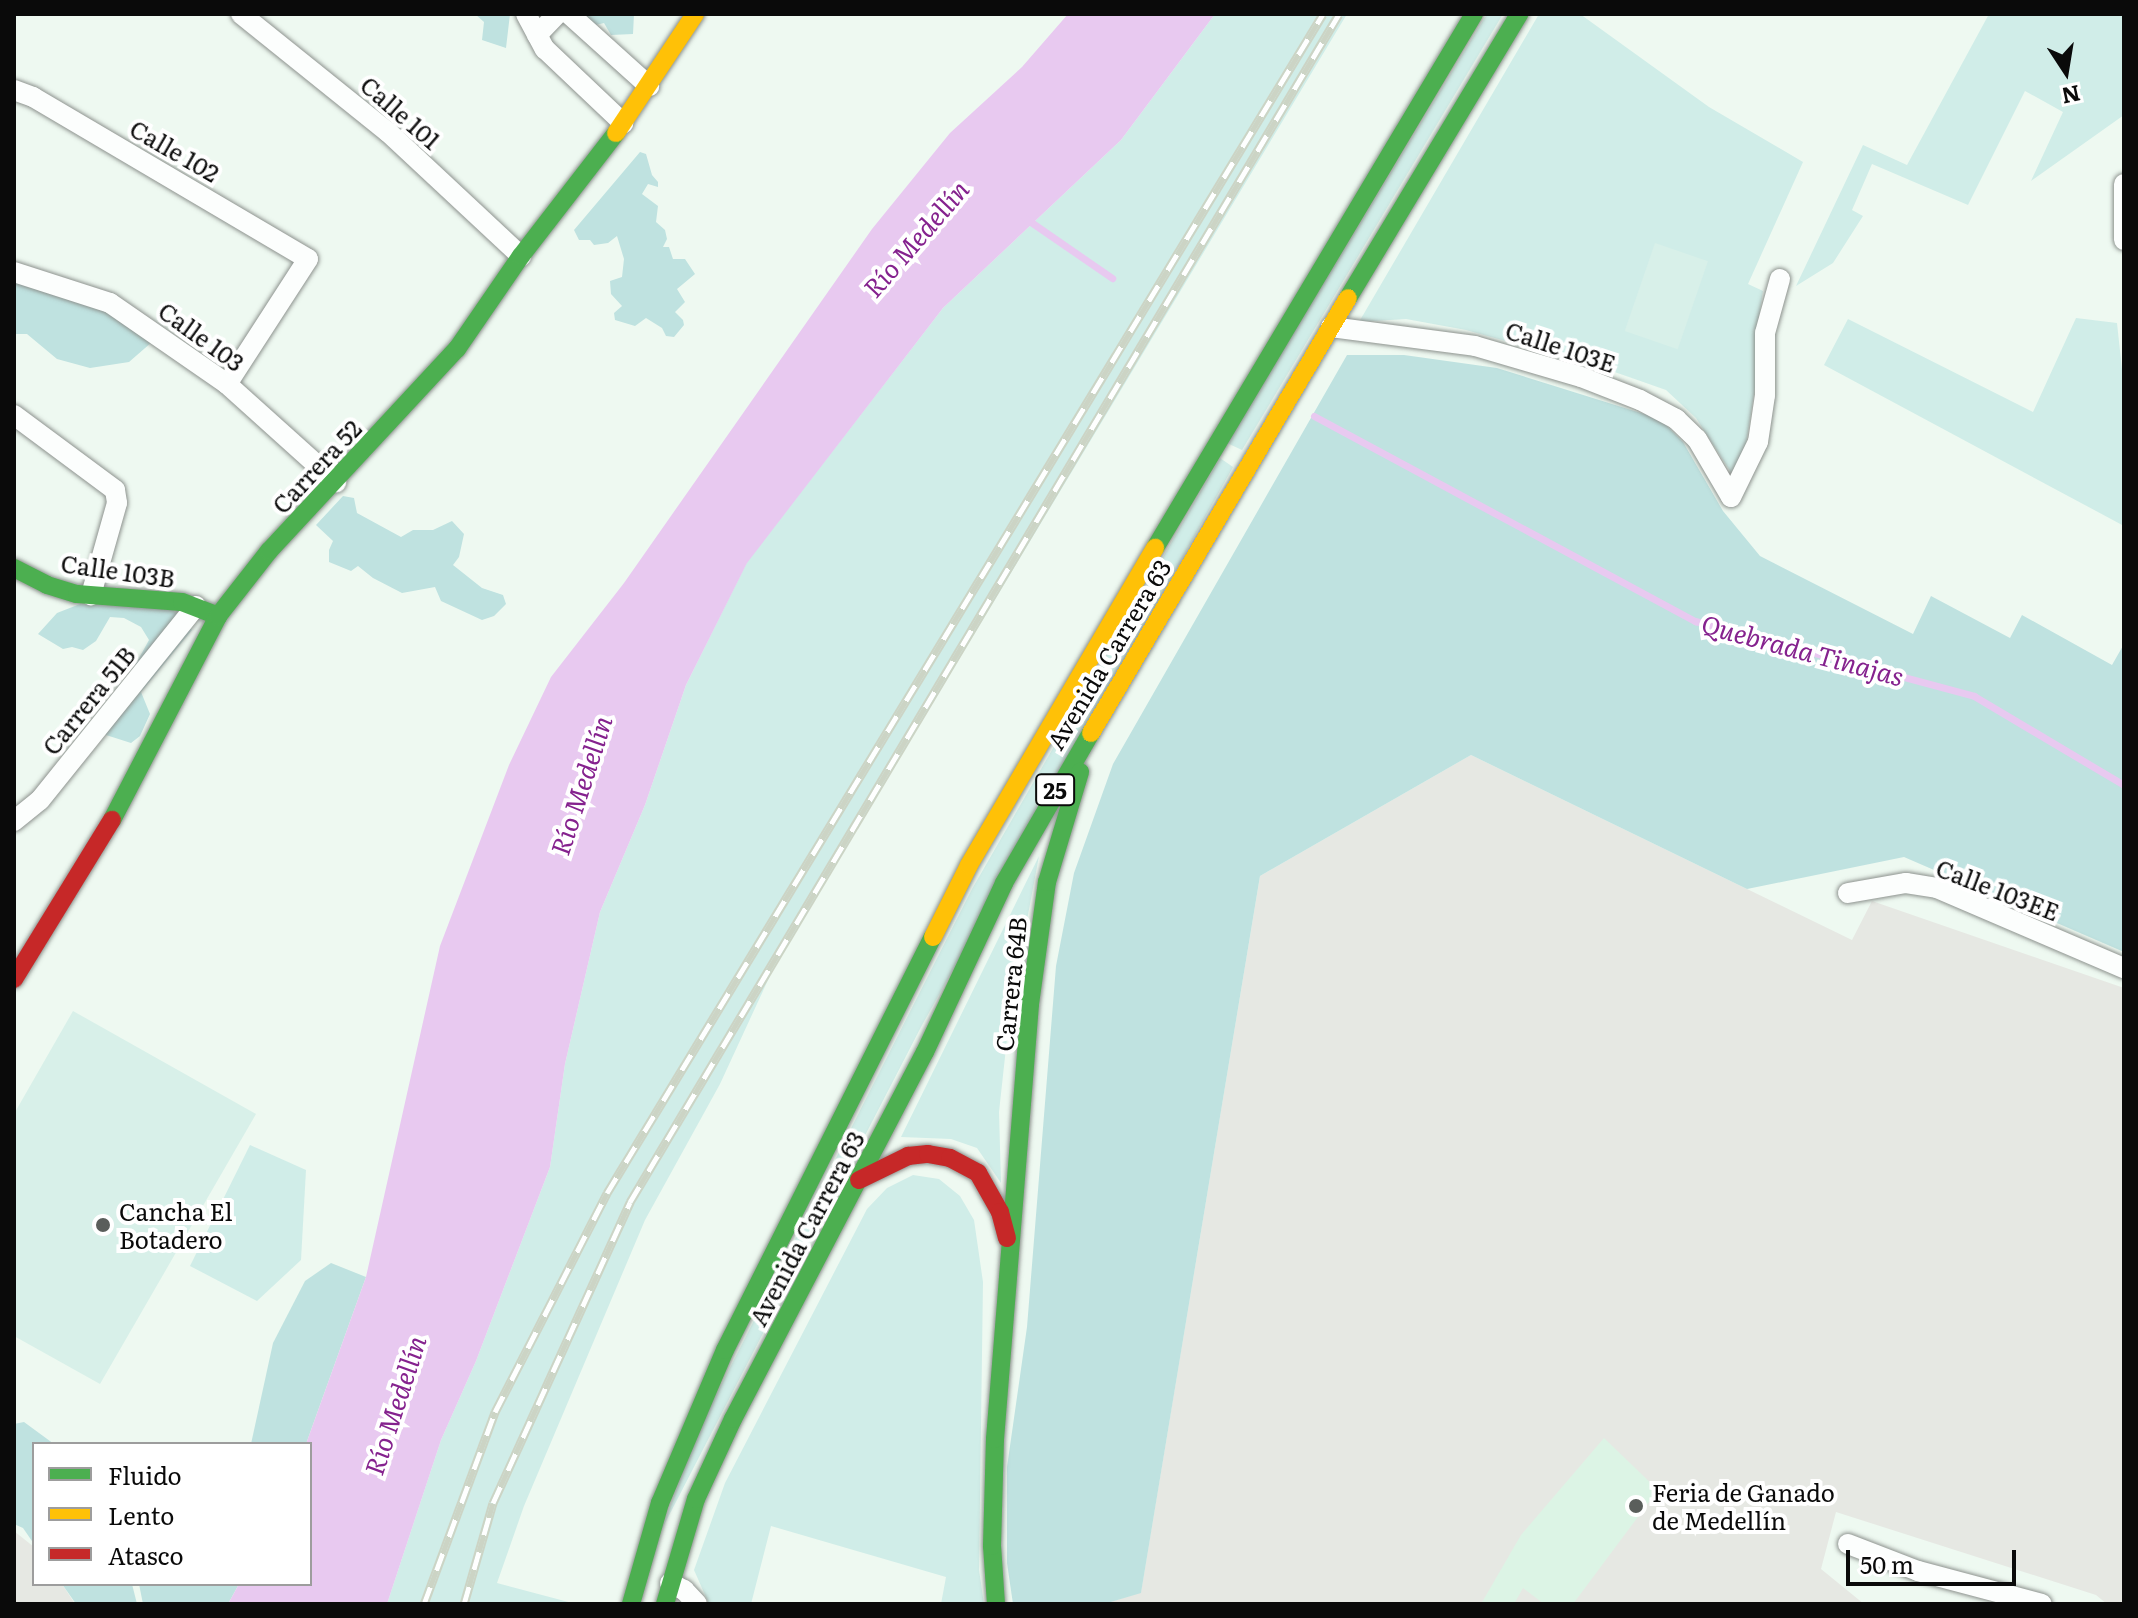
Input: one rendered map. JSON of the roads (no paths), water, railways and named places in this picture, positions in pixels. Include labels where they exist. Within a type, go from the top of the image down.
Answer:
[{"type":"main road","name":"Carrera 52","points":[[14,979],[119,809],[218,616],[269,551],[457,349],[521,256],[623,123],[695,14]]},
{"type":"main road","name":"Avenida Carrera 63","points":[[631,1604],[660,1503],[725,1350],[969,865],[1338,237],[1474,14]]},
{"type":"main road","name":"Avenida Carrera 63","points":[[665,1604],[696,1499],[733,1419],[925,1052],[1004,883],[1095,722],[1519,14]]},
{"type":"main road","name":"Calle 103B","points":[[14,568],[47,585],[91,595],[196,606],[218,616]]},
{"type":"main road","name":"Carrera 64B","points":[[996,1604],[992,1546],[994,1465],[1039,924],[1057,845],[1095,722]]},
{"type":"main road","name":"Carrera 64B","points":[[859,1180],[888,1163],[908,1156],[928,1154],[964,1163],[978,1173],[1000,1212],[1010,1259]]},
{"type":"street","name":"Calle 101","points":[[241,14],[388,132],[521,256]]},
{"type":"street","points":[[526,14],[545,49],[623,123]]},
{"type":"street","points":[[537,35],[557,14]]},
{"type":"street","points":[[569,14],[649,86]]},
{"type":"street","name":"Calle 102","points":[[14,90],[33,97],[308,259],[227,384]]},
{"type":"street","points":[[2124,184],[2124,240]]},
{"type":"street","name":"Calle 103","points":[[14,272],[110,303],[227,384],[336,482]]},
{"type":"street","name":"Calle 103E","points":[[1331,327],[1475,346],[1568,373],[1640,400],[1676,419],[1697,439],[1731,497],[1758,442],[1765,395],[1765,333],[1780,279]]},
{"type":"street","points":[[14,415],[115,490],[117,503],[91,595]]},
{"type":"street","name":"Carrera 51B","points":[[14,821],[40,800],[196,606]]},
{"type":"street","name":"Calle 103EE","points":[[1848,893],[1906,883],[1937,888],[2124,968]]},
{"type":"street","points":[[1848,1544],[1918,1571],[2042,1604]]},
{"type":"street","points":[[670,1583],[689,1594],[697,1604]]},
{"type":"water","name":"Río Medellín","points":[[1068,14],[1215,14],[1121,140],[943,308],[747,563],[686,685],[645,805],[600,912],[565,1064],[550,1167],[476,1361],[441,1440],[387,1604],[228,1604],[238,1586],[312,1586],[312,1442],[307,1442],[366,1277],[440,946],[509,765],[551,677],[624,583],[872,229],[950,133],[1022,67]]},
{"type":"waterway","name":"Quebrada Tinajas","points":[[1025,218],[1112,278]]},
{"type":"waterway","name":"Quebrada Tinajas","points":[[1314,416],[1695,621],[1974,696],[2124,785]]},
{"type":"railway","points":[[424,1604],[495,1412],[607,1193],[1323,14]]},
{"type":"railway","points":[[464,1604],[493,1503],[630,1202],[1339,14]]},
{"type":"place","name":"Cancha El Botadero","points":[[103,1225]]},
{"type":"place","name":"Feria de Ganado de Medellín","points":[[1636,1506]]}]
